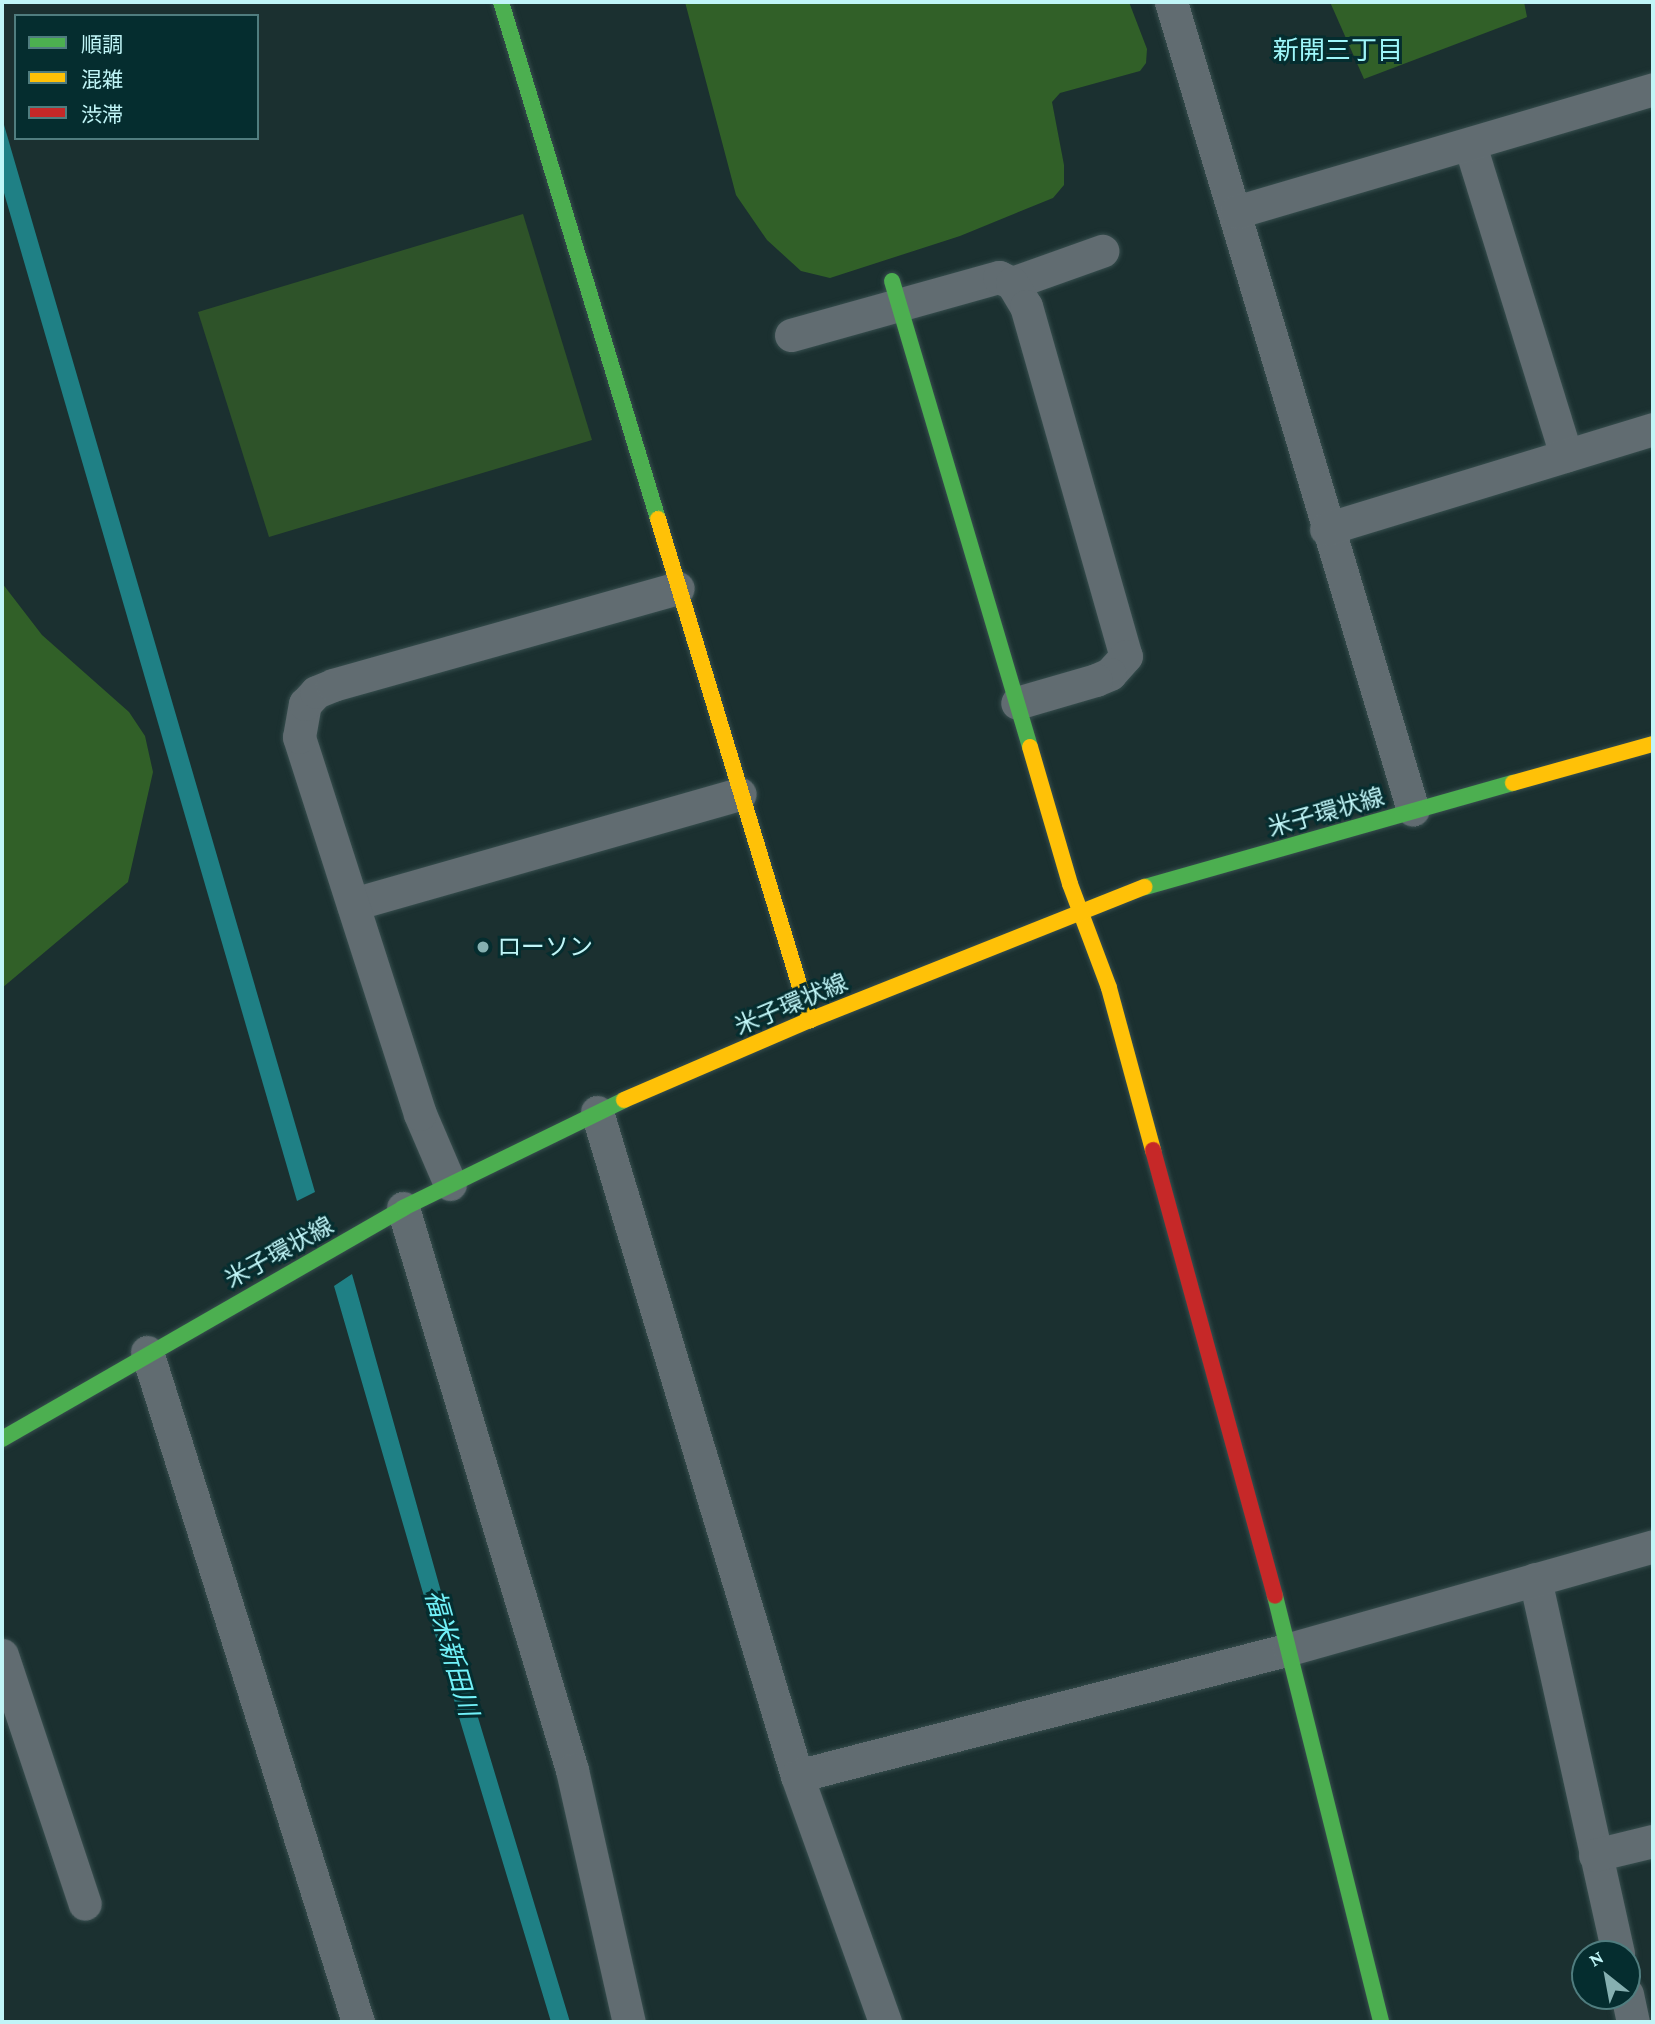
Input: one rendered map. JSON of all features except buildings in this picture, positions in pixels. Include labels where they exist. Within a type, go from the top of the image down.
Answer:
[{"type":"street","points":[[501,2],[810,1020]]},
{"type":"street","points":[[1171,2],[1236,212],[1238,233],[1326,528],[1362,629],[1413,810]]},
{"type":"street","points":[[1236,212],[1653,89]]},
{"type":"street","points":[[1470,145],[1566,455]]},
{"type":"street","points":[[1013,283],[1102,251]]},
{"type":"street","points":[[790,335],[895,293],[999,277],[1013,283],[1026,306],[1126,656],[1103,677],[1017,704]]},
{"type":"street","points":[[895,293],[1070,884],[1082,909],[1109,988],[1290,1649],[1381,2022]]},
{"type":"street","points":[[1326,528],[1653,429]]},
{"type":"street","points":[[450,1184],[420,1114],[299,737],[305,704],[316,692],[678,588]]},
{"type":"street","name":"米子環状線","points":[[2,1439],[147,1352],[402,1208],[597,1112],[810,1020],[1082,909],[1413,810],[1653,744]]},
{"type":"street","points":[[353,904],[740,794]]},
{"type":"street","points":[[597,1112],[797,1776],[885,2022]]},
{"type":"street","points":[[402,1208],[572,1770],[629,2022]]},
{"type":"street","points":[[147,1352],[358,2022]]},
{"type":"street","points":[[797,1776],[1290,1649],[1653,1546]]},
{"type":"street","points":[[1535,1579],[1615,1940]]},
{"type":"street","points":[[2,1654],[85,1904]]},
{"type":"street","points":[[1595,1855],[1653,1841]]},
{"type":"green space","points":[[685,2],[1129,2],[1147,49],[1146,63],[1140,71],[1060,93],[1052,102],[1064,165],[1064,185],[1053,198],[960,236],[830,278],[801,271],[767,240],[736,195]]},
{"type":"green space","points":[[1330,2],[1524,2],[1527,17],[1364,79]]},
{"type":"green space","points":[[523,214],[592,440],[269,537],[198,312]]},
{"type":"green space","points":[[2,583],[42,635],[129,712],[145,736],[153,772],[128,882],[2,988]]},
{"type":"water","points":[[2,118],[315,1192],[297,1201],[2,186]]},
{"type":"water","name":"福米新田川","points":[[352,1274],[454,1638],[570,2022],[551,2022],[461,1724],[334,1286]]},
{"type":"traffic: fast","points":[[501,2],[658,519]]},
{"type":"traffic: fast","points":[[892,281],[1030,747]]},
{"type":"traffic: fast","points":[[1145,887],[1513,783]]},
{"type":"traffic: fast","points":[[2,1439],[403,1208],[624,1100]]},
{"type":"traffic: fast","points":[[1275,1596],[1381,2022]]},
{"type":"traffic: slow","points":[[658,519],[810,1020]]},
{"type":"traffic: slow","points":[[1513,783],[1653,744]]},
{"type":"traffic: slow","points":[[1030,747],[1070,884],[1109,988],[1153,1150]]},
{"type":"traffic: slow","points":[[624,1100],[810,1020],[1145,887]]},
{"type":"traffic: jam","points":[[1153,1150],[1275,1596]]},
{"type":"place","name":"ローソン","points":[[483,947]]},
{"type":"district","name":"新開三丁目","points":[[1338,51]]}]
